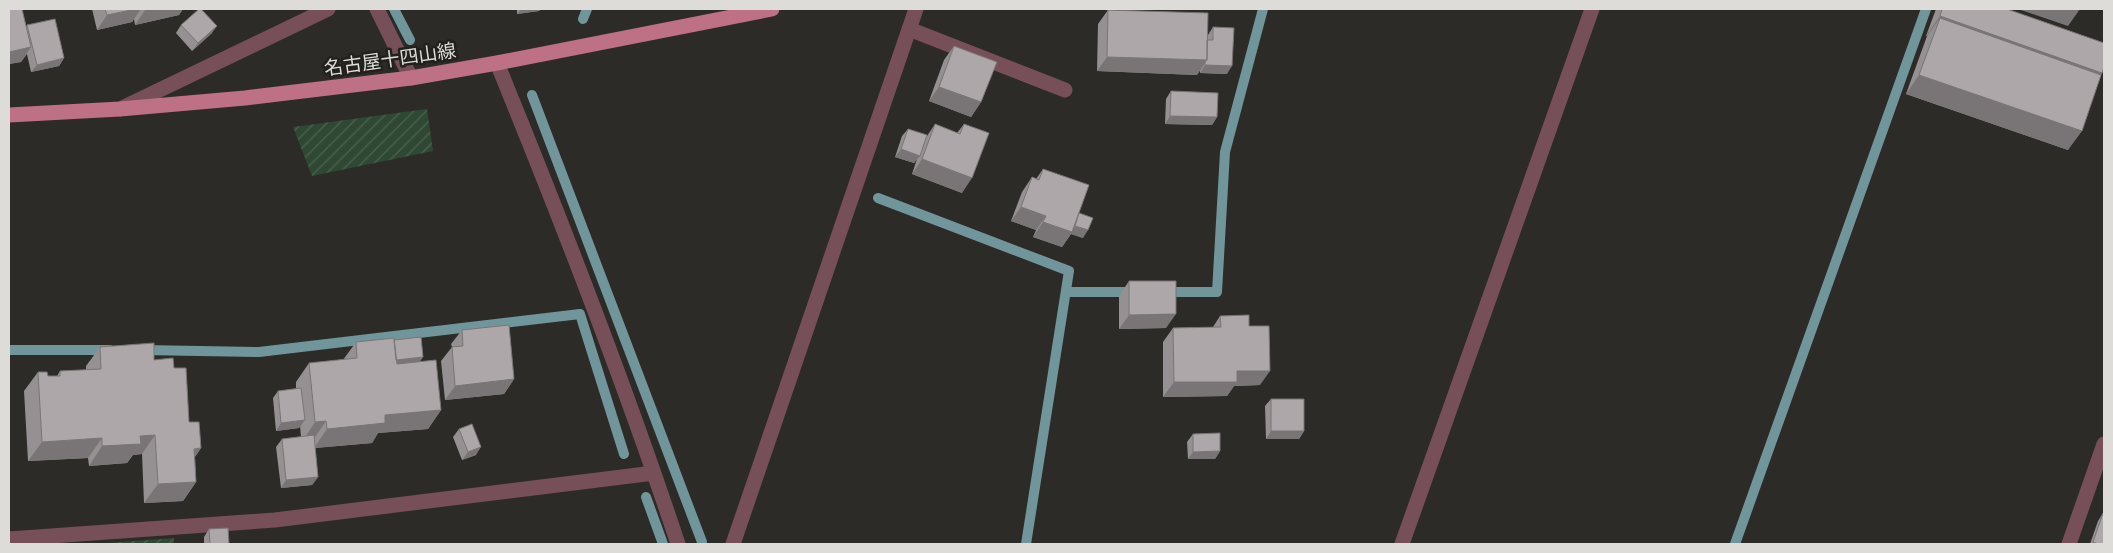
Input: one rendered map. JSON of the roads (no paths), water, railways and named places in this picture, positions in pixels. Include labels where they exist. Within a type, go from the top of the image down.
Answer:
[{"type":"main road","name":"名古屋十四山線","points":[[9,115],[120,109],[245,98],[411,78],[772,9]]},
{"type":"street","points":[[120,109],[328,9]]},
{"type":"street","points":[[377,9],[411,78]]},
{"type":"street","points":[[733,544],[916,9]]},
{"type":"street","points":[[1402,544],[1592,9]]},
{"type":"street","points":[[909,29],[1065,90]]},
{"type":"street","points":[[497,63],[558,212],[654,473],[678,544]]},
{"type":"street","points":[[2069,544],[2104,444]]},
{"type":"street","points":[[9,538],[275,520],[654,473]]},
{"type":"waterway","points":[[394,9],[410,40]]},
{"type":"waterway","points":[[583,19],[587,9]]},
{"type":"waterway","points":[[1164,292],[1217,292],[1225,152],[1263,9]]},
{"type":"waterway","points":[[1735,544],[1926,9]]},
{"type":"waterway","points":[[532,95],[702,542]]},
{"type":"waterway","points":[[878,198],[1069,271],[1026,544]]},
{"type":"waterway","points":[[1066,292],[1134,292]]},
{"type":"waterway","points":[[142,350],[259,352],[580,314],[624,454]]},
{"type":"waterway","points":[[9,350],[110,350]]},
{"type":"waterway","points":[[646,497],[663,544]]}]
